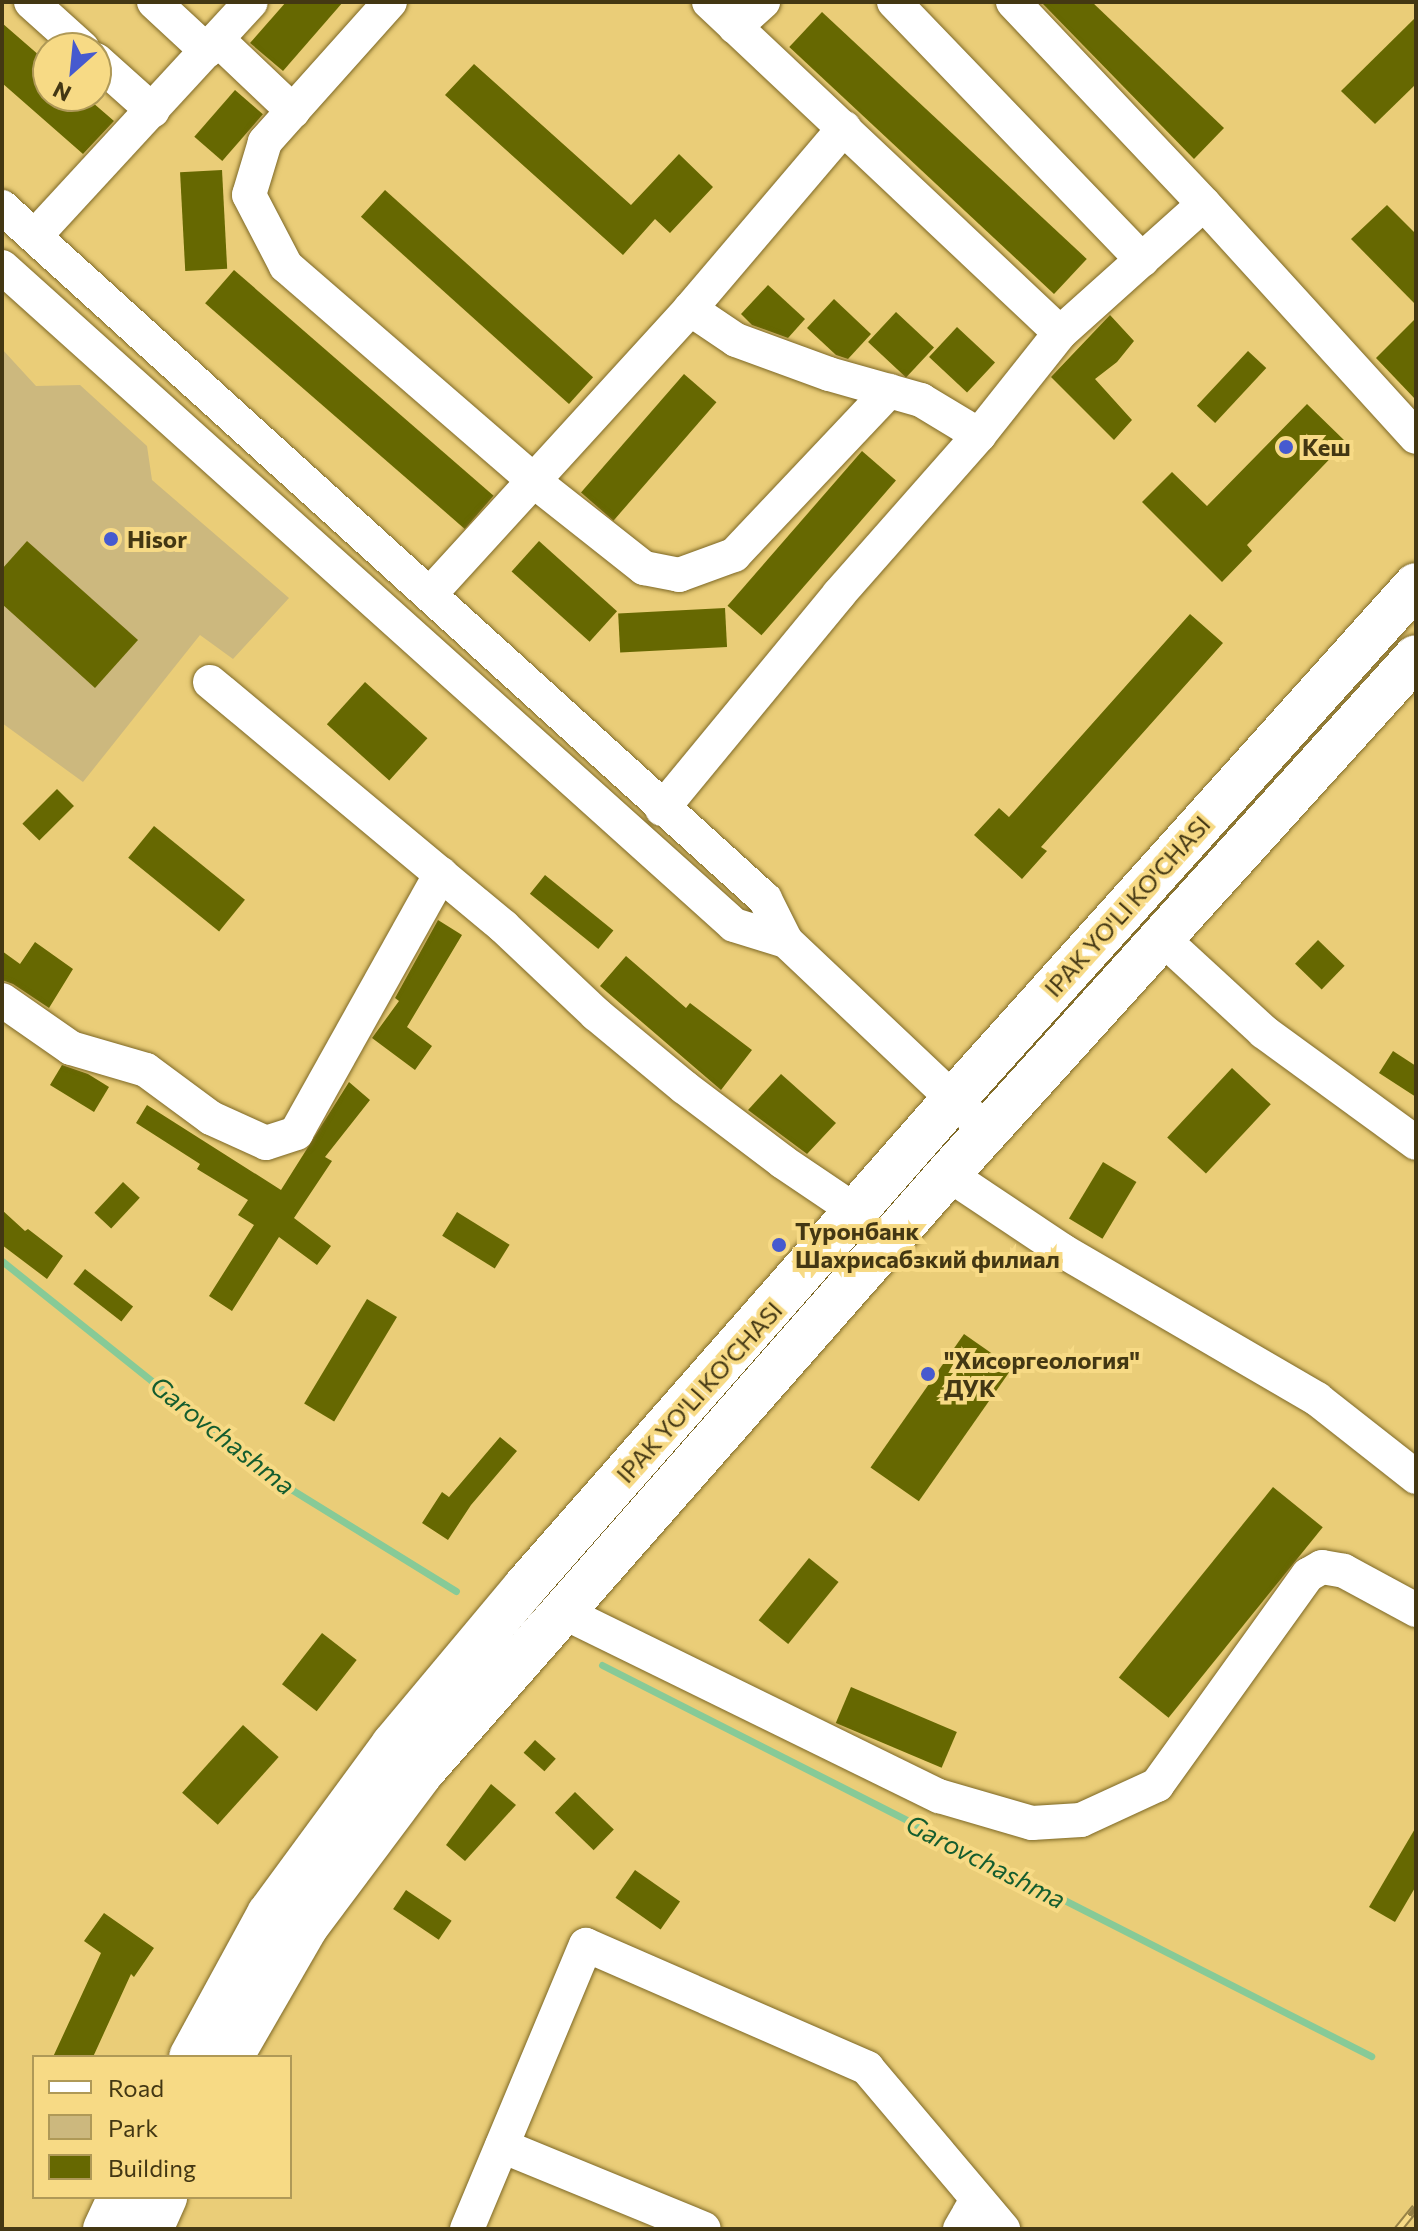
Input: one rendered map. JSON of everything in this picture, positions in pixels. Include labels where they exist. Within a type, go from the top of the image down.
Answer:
[{"type":"main road","name":"IPAK YO'LI KO'CHASI","points":[[192,2055],[269,1914],[393,1745],[525,1587],[954,1099],[1416,585]]},
{"type":"main road","name":"IPAK YO'LI KO'CHASI","points":[[232,2055],[306,1927],[421,1773],[948,1174],[1416,657]]},
{"type":"main road","points":[[105,2229],[119,2199]]},
{"type":"main road","points":[[151,2229],[164,2199]]},
{"type":"street","points":[[31,2],[64,32]]},
{"type":"street","points":[[154,2],[293,111]]},
{"type":"street","points":[[35,236],[251,2]]},
{"type":"street","points":[[390,2],[265,142],[249,195],[286,266],[535,482],[644,568],[679,575],[734,555],[889,391]]},
{"type":"street","points":[[709,2],[1060,333]]},
{"type":"street","points":[[735,27],[763,2]]},
{"type":"street","points":[[894,2],[1142,260]]},
{"type":"street","points":[[1013,2],[1204,204],[1416,437]]},
{"type":"street","points":[[112,74],[153,111]]},
{"type":"street","points":[[430,594],[690,309],[844,128]]},
{"type":"street","points":[[662,809],[839,594],[979,435],[1060,333],[1204,204]]},
{"type":"street","points":[[2,207],[430,594],[662,809],[765,899],[786,941],[988,1131]]},
{"type":"street","points":[[2,267],[734,925],[786,941]]},
{"type":"street","points":[[690,309],[736,340],[921,400],[979,435]]},
{"type":"street","points":[[210,682],[441,874],[684,1087],[783,1162],[857,1212]]},
{"type":"street","points":[[2,1000],[71,1048],[146,1070],[211,1118],[266,1143],[296,1133],[441,874]]},
{"type":"street","points":[[1163,939],[1264,1032],[1416,1143]]},
{"type":"street","points":[[948,1174],[1063,1251],[1317,1399],[1416,1477]]},
{"type":"street","points":[[561,1611],[939,1796],[1032,1823],[1081,1820],[1157,1785],[1308,1575],[1322,1567],[1344,1571],[1416,1610]]},
{"type":"street","points":[[467,2229],[586,1945],[867,2068],[1003,2229]]},
{"type":"street","points":[[502,2146],[704,2229]]},
{"type":"street","points":[[960,2229],[977,2199]]},
{"type":"green space","name":"Hisor","points":[[2,349],[36,386],[80,385],[147,446],[152,480],[289,598],[233,659],[200,635],[83,782],[2,723]]},
{"type":"building","points":[[286,2],[343,2],[283,71],[250,43]]},
{"type":"building","points":[[1041,2],[1092,2],[1224,128],[1194,159]]},
{"type":"building","points":[[822,12],[1087,259],[1054,294],[789,47]]},
{"type":"building","points":[[1416,17],[1416,84],[1375,124],[1341,91]]},
{"type":"building","points":[[2,23],[32,49],[32,109],[2,83]]},
{"type":"building","points":[[474,64],[631,205],[679,154],[713,187],[670,233],[655,219],[623,255],[445,95]]},
{"type":"building","points":[[235,90],[263,114],[222,161],[194,137]]},
{"type":"building","points":[[35,112],[104,112],[114,121],[83,154]]},
{"type":"building","points":[[222,170],[227,269],[185,271],[180,172]]},
{"type":"building","points":[[385,190],[593,377],[569,404],[361,217]]},
{"type":"building","points":[[1387,205],[1416,234],[1416,305],[1351,239]]},
{"type":"building","points":[[234,270],[494,496],[465,529],[205,303]]},
{"type":"building","points":[[768,285],[805,319],[788,338],[752,325],[741,314]]},
{"type":"building","points":[[834,299],[871,334],[848,359],[836,355],[807,328]]},
{"type":"building","points":[[896,312],[934,347],[906,377],[868,342]]},
{"type":"building","points":[[1110,315],[1134,341],[1117,362],[1095,379],[1132,420],[1114,440],[1051,377]]},
{"type":"building","points":[[1416,318],[1416,400],[1376,358]]},
{"type":"building","points":[[957,327],[995,362],[967,392],[929,357]]},
{"type":"building","points":[[1248,351],[1266,368],[1215,423],[1197,406]]},
{"type":"building","points":[[684,374],[716,402],[613,521],[581,492]]},
{"type":"building","points":[[1307,404],[1346,442],[1247,545],[1252,551],[1222,582],[1142,502],[1172,472],[1207,506]]},
{"type":"building","points":[[862,451],[896,481],[761,635],[728,606]]},
{"type":"building","points":[[27,541],[138,640],[95,688],[2,604],[2,569]]},
{"type":"building","points":[[539,541],[617,611],[590,642],[512,571]]},
{"type":"building","points":[[725,608],[727,647],[620,653],[618,614]]},
{"type":"building","points":[[1190,614],[1223,643],[1041,847],[1047,851],[1022,879],[974,835],[999,808],[1009,817]]},
{"type":"building","points":[[365,682],[427,738],[389,781],[327,724]]},
{"type":"building","points":[[57,789],[74,806],[39,841],[22,824]]},
{"type":"building","points":[[154,826],[245,900],[219,931],[128,858]]},
{"type":"building","points":[[545,875],[613,930],[598,949],[530,894]]},
{"type":"building","points":[[438,920],[462,935],[407,1027],[432,1046],[415,1070],[372,1038],[399,1001],[395,998]]},
{"type":"building","points":[[1318,940],[1345,966],[1322,989],[1295,964]]},
{"type":"building","points":[[35,942],[73,969],[49,1008],[2,980],[2,951],[20,964]]},
{"type":"building","points":[[626,956],[686,1008],[690,1003],[752,1050],[721,1090],[600,986]]},
{"type":"building","points":[[1393,1051],[1416,1066],[1416,1097],[1379,1073]]},
{"type":"building","points":[[62,1065],[88,1074],[109,1087],[94,1112],[50,1085]]},
{"type":"building","points":[[1232,1068],[1271,1104],[1206,1174],[1167,1137]]},
{"type":"building","points":[[781,1074],[836,1123],[807,1154],[748,1110]]},
{"type":"building","points":[[349,1082],[370,1100],[325,1157],[332,1161],[294,1218],[331,1246],[317,1265],[279,1237],[232,1311],[209,1296],[254,1225],[238,1215],[248,1200],[197,1169],[200,1164],[136,1123],[147,1105],[281,1190]]},
{"type":"building","points":[[1103,1162],[1136,1182],[1102,1239],[1069,1219]]},
{"type":"building","points":[[123,1182],[140,1198],[111,1228],[94,1213]]},
{"type":"building","points":[[2,1210],[25,1231],[28,1229],[63,1256],[47,1279],[2,1245]]},
{"type":"building","points":[[457,1212],[510,1245],[495,1269],[442,1236]]},
{"type":"building","points":[[85,1269],[133,1307],[121,1322],[73,1284]]},
{"type":"building","points":[[367,1299],[397,1317],[334,1422],[304,1404]]},
{"type":"building","points":[[964,1334],[1012,1368],[919,1501],[871,1468]]},
{"type":"building","points":[[500,1437],[517,1451],[471,1505],[448,1540],[422,1523],[442,1492],[449,1497]]},
{"type":"building","points":[[1273,1487],[1323,1527],[1169,1718],[1119,1677]]},
{"type":"building","points":[[809,1558],[839,1582],[788,1644],[759,1620]]},
{"type":"building","points":[[322,1633],[357,1660],[317,1711],[282,1684]]},
{"type":"building","points":[[851,1687],[957,1732],[942,1768],[836,1723]]},
{"type":"building","points":[[243,1725],[279,1757],[218,1825],[182,1793]]},
{"type":"building","points":[[535,1740],[556,1759],[544,1771],[524,1753]]},
{"type":"building","points":[[491,1784],[516,1805],[465,1861],[446,1845]]},
{"type":"building","points":[[575,1792],[614,1830],[594,1850],[555,1813]]},
{"type":"building","points":[[1416,1827],[1416,1886],[1395,1922],[1369,1907]]},
{"type":"building","points":[[635,1870],[680,1902],[661,1929],[615,1898]]},
{"type":"building","points":[[406,1890],[452,1921],[439,1940],[393,1909]]},
{"type":"building","points":[[104,1913],[154,1948],[134,1977],[131,1974],[94,2055],[54,2055],[101,1953],[84,1941]]},
{"type":"waterway","name":"Garovchashma","points":[[2,1261],[273,1478],[456,1591]]},
{"type":"waterway","name":"Garovchashma","points":[[602,1665],[1371,2056]]},
{"type":"railway","points":[[1398,2229],[1416,2207]]},
{"type":"place","name":"Кеш","points":[[1286,447]]},
{"type":"place","name":"Hisor","points":[[111,539]]},
{"type":"place","name":"Туронбанк Шахрисабзкий филиал","points":[[779,1245]]},
{"type":"place","name":"\"Хисоргеология\" ДУК","points":[[928,1374]]}]
